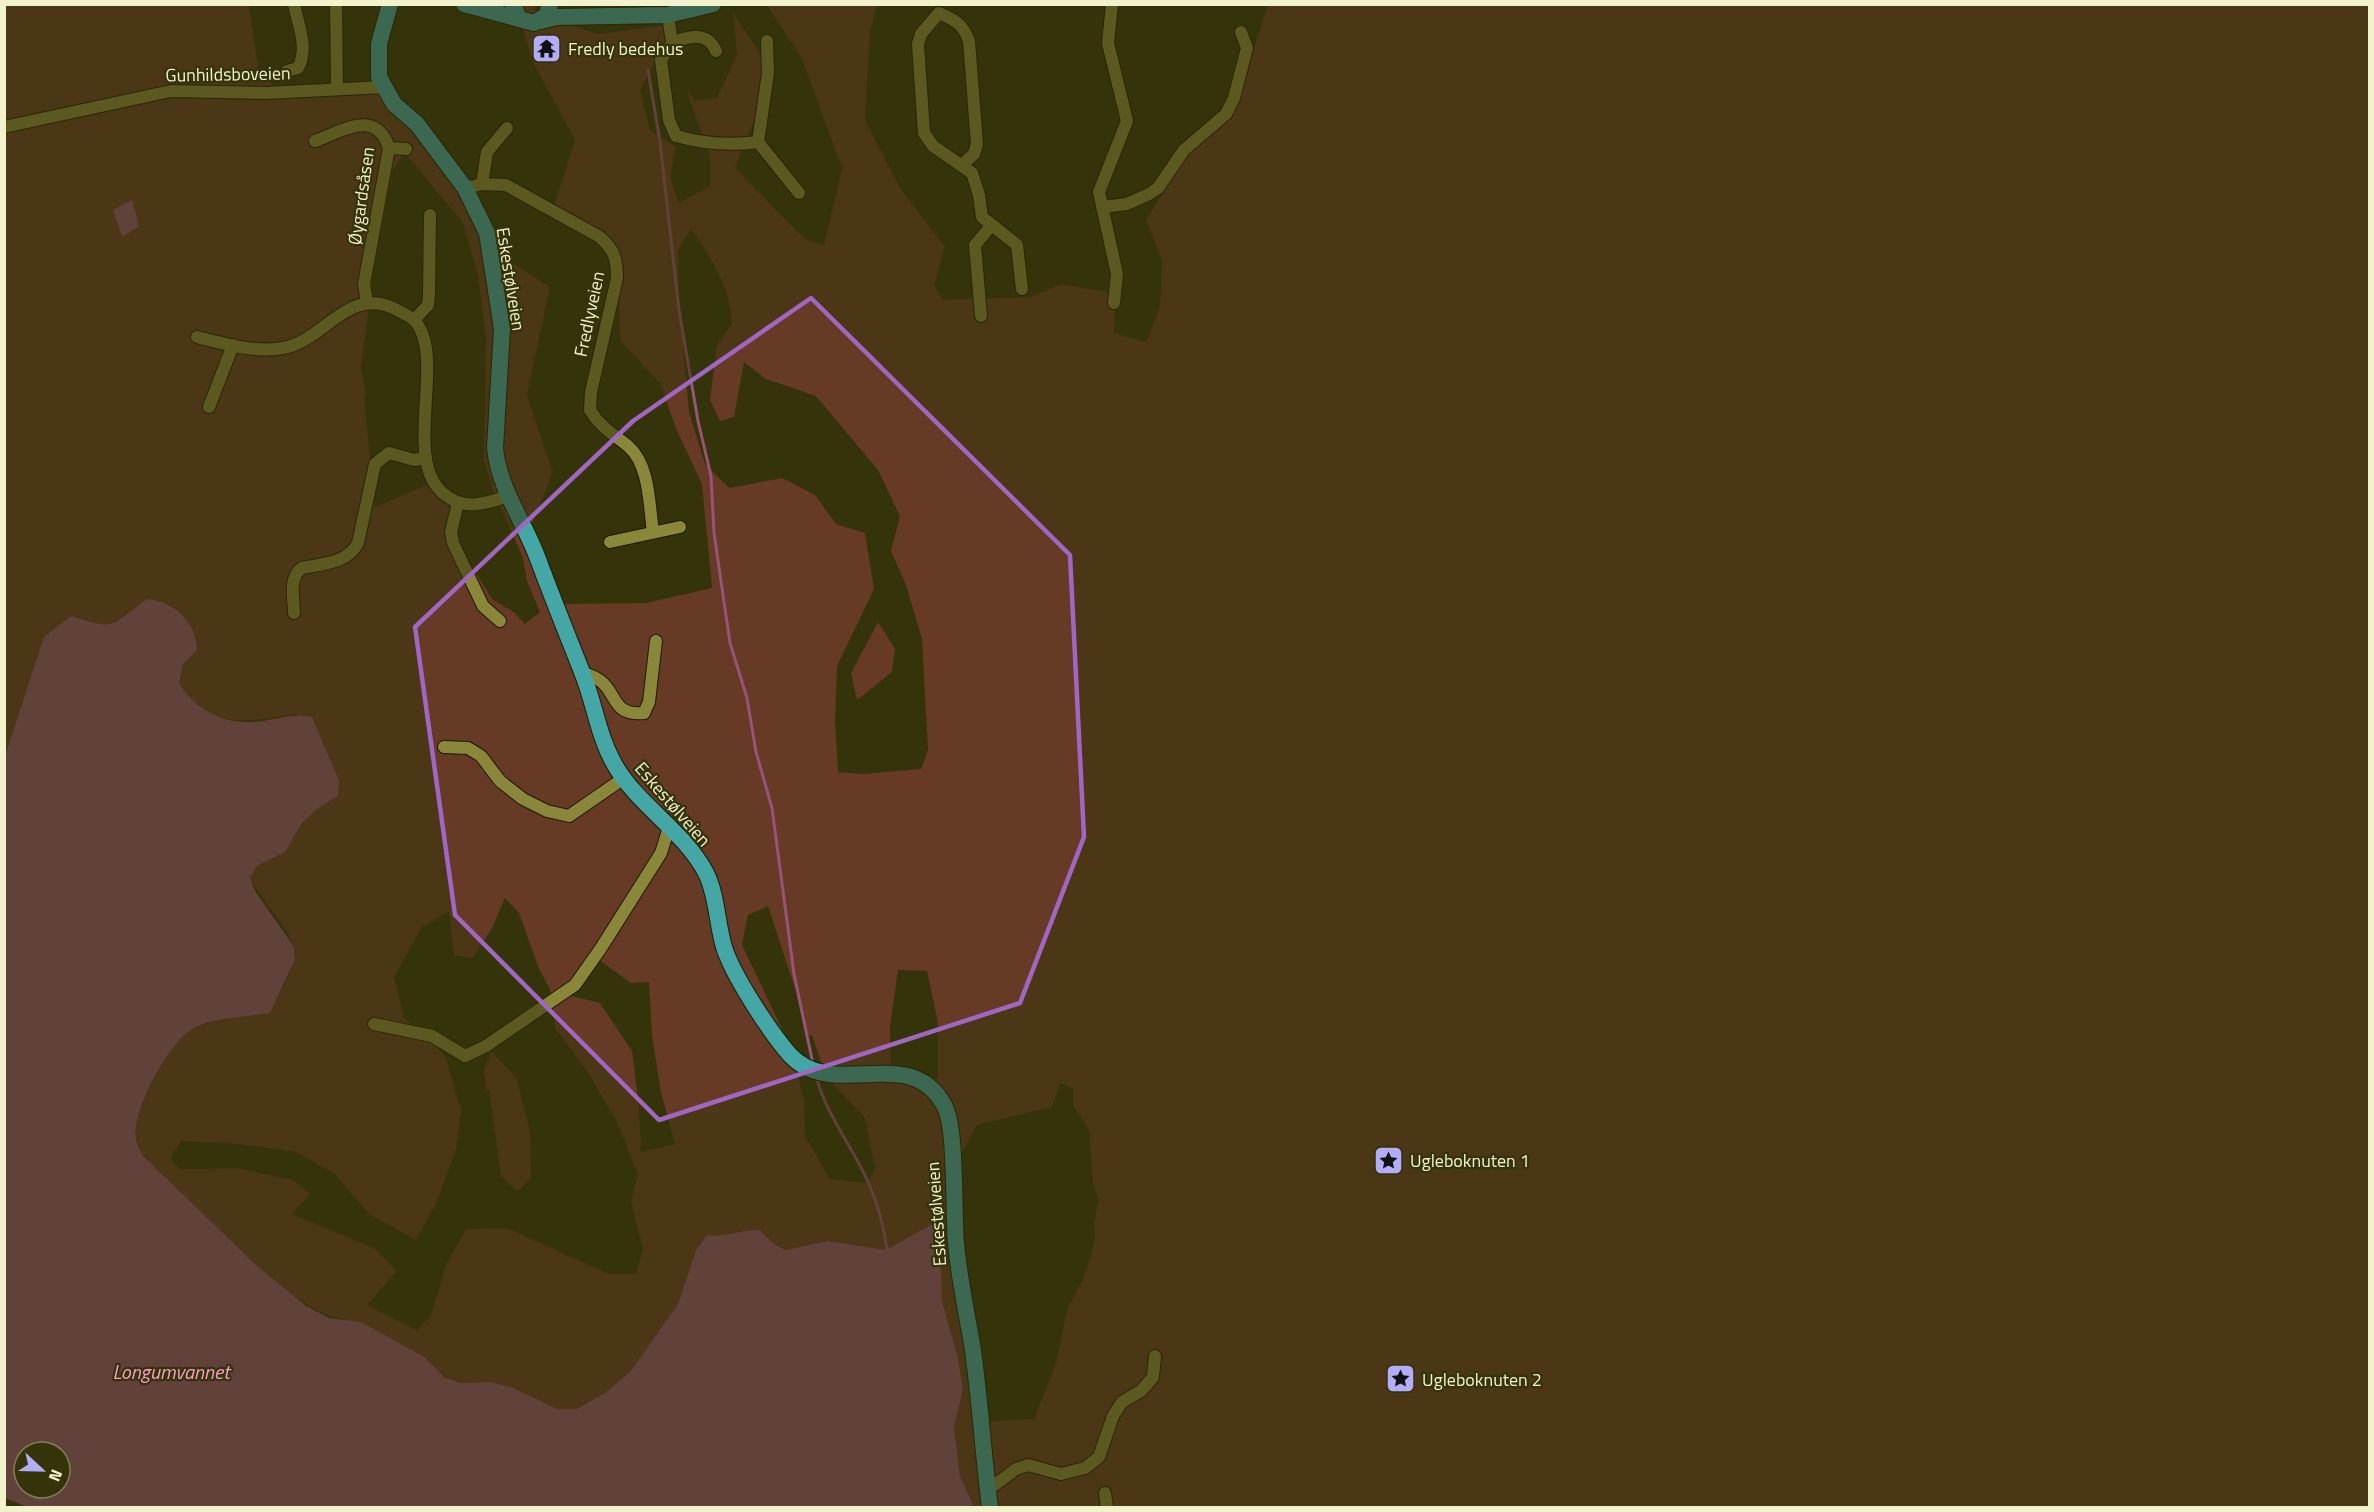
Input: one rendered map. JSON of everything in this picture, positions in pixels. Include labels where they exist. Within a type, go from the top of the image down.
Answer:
[{"type":"main road","name":"Eskestølveien","points":[[390,4],[379,44],[379,77],[394,104],[417,124],[465,188],[487,233],[500,307],[502,348],[495,448],[501,480],[538,558],[583,673],[600,736],[624,778],[684,841],[707,874],[724,948],[732,966],[789,1054],[816,1072],[893,1073],[905,1076],[928,1085],[946,1107],[951,1144],[956,1244],[972,1345],[990,1508]]},
{"type":"main road","points":[[464,4],[516,12],[527,23],[556,17],[668,15],[713,4]]},
{"type":"main road","points":[[541,21],[546,16],[550,4]]},
{"type":"main road","points":[[562,4],[602,16]]},
{"type":"street","points":[[287,71],[298,68],[302,54],[303,36],[294,4]]},
{"type":"street","points":[[336,4],[337,88]]},
{"type":"street","points":[[1112,4],[1108,43],[1126,121],[1099,192],[1117,274],[1114,303]]},
{"type":"street","points":[[962,165],[974,154],[977,144],[969,41],[964,28],[940,9],[921,34],[918,44],[924,133],[933,146],[972,173],[976,182],[982,218],[1017,245],[1022,289]]},
{"type":"street","points":[[668,15],[672,43]]},
{"type":"street","points":[[1102,207],[1127,204],[1158,188],[1184,150],[1226,114],[1234,98],[1247,48],[1241,32]]},
{"type":"street","points":[[716,51],[710,39],[703,37],[685,38],[672,43],[661,60],[669,120],[676,135],[696,142],[734,146],[758,142]]},
{"type":"street","points":[[766,41],[768,73],[758,142],[799,193]]},
{"type":"street","name":"Gunhildsboveien","points":[[4,128],[171,91],[266,93],[384,87]]},
{"type":"street","name":"Øygardsåsen","points":[[315,141],[365,124],[375,126],[385,135],[389,148],[364,284],[367,303]]},
{"type":"street","points":[[482,184],[487,152],[507,128]]},
{"type":"street","points":[[389,148],[406,149]]},
{"type":"street","name":"Fredlyveien","points":[[465,188],[482,184],[506,185],[600,237],[613,248],[617,261],[617,278],[591,392],[590,410],[608,433],[628,447],[638,458],[645,478],[653,532]]},
{"type":"street","points":[[414,320],[428,306],[430,215]]},
{"type":"street","points":[[981,316],[975,245],[991,226]]},
{"type":"street","points":[[197,337],[270,350],[285,348],[315,333],[339,313],[367,303],[386,305],[414,320],[421,333],[426,354],[426,458],[432,480],[440,491],[458,503],[485,504],[508,496]]},
{"type":"street","points":[[209,407],[232,345]]},
{"type":"street","points":[[294,613],[293,578],[296,572],[302,568],[344,558],[353,552],[358,543],[375,464],[382,456],[389,453],[414,459],[426,458]]},
{"type":"street","points":[[458,503],[451,532],[453,543],[483,606],[500,621]]},
{"type":"street","points":[[610,542],[680,527]]},
{"type":"street","points":[[583,673],[597,676],[605,682],[619,708],[631,714],[644,713],[649,702],[656,641]]},
{"type":"street","points":[[444,747],[468,748],[481,756],[500,781],[523,799],[547,811],[569,816],[624,778]]},
{"type":"street","points":[[374,1024],[432,1036],[465,1056],[486,1047],[575,985],[661,853],[669,827]]},
{"type":"street","points":[[988,1490],[1016,1469],[1028,1465],[1061,1474],[1085,1468],[1099,1457],[1113,1416],[1122,1402],[1141,1391],[1153,1377],[1155,1356]]},
{"type":"street","points":[[1105,1493],[1107,1508]]},
{"type":"highlighted area","points":[[811,298],[1070,555],[1084,837],[1020,1003],[659,1120],[455,915],[415,627],[633,421]]},
{"type":"shaded area","points":[[5,5],[249,5],[259,74],[280,90],[387,94],[455,185],[484,245],[550,287],[527,395],[553,472],[528,534],[552,604],[646,603],[712,588],[702,484],[677,431],[660,383],[620,340],[619,282],[607,246],[552,212],[575,140],[534,64],[517,11],[481,5],[534,5],[536,14],[598,34],[668,25],[666,39],[640,90],[650,130],[676,147],[670,177],[679,203],[710,186],[710,155],[690,101],[688,86],[694,101],[717,98],[737,55],[733,13],[765,60],[758,111],[735,168],[804,238],[824,245],[842,168],[802,59],[767,5],[877,5],[870,32],[865,120],[900,188],[945,247],[934,285],[943,300],[1031,297],[1060,284],[1107,292],[1115,307],[1114,333],[1146,342],[1160,307],[1162,260],[1146,220],[1187,155],[1235,107],[1268,5],[2369,5],[2369,1507],[974,1507],[960,1476],[954,1426],[963,1389],[958,1358],[942,1301],[938,1220],[887,1250],[828,1241],[785,1250],[773,1243],[760,1230],[751,1230],[719,1238],[696,1250],[678,1304],[630,1372],[605,1393],[577,1409],[557,1409],[490,1382],[461,1383],[445,1378],[426,1358],[344,1319],[330,1316],[285,1289],[160,1176],[150,1165],[136,1140],[137,1126],[147,1093],[176,1044],[198,1026],[270,1013],[292,969],[295,957],[290,938],[250,877],[257,866],[285,852],[302,823],[317,809],[338,796],[296,714],[261,719],[230,720],[203,709],[179,683],[183,664],[197,650],[147,599],[113,623],[98,623],[71,616],[5,756]],"holes":[[[405,153],[463,223],[478,275],[486,337],[484,461],[493,490],[523,558],[527,581],[540,612],[525,624],[515,613],[492,599],[473,568],[463,558],[454,510],[433,482],[375,507],[364,396],[366,395],[361,367],[374,269],[393,169]],[[691,229],[719,274],[731,311],[732,324],[717,344],[710,400],[720,421],[734,417],[744,362],[766,379],[816,396],[878,470],[900,516],[891,551],[906,585],[922,639],[928,750],[921,769],[863,774],[838,772],[835,721],[837,666],[874,589],[865,533],[836,524],[815,495],[782,478],[729,488],[705,464],[689,412],[679,301],[678,250]],[[505,898],[519,913],[540,971],[550,989],[555,1028],[589,1074],[617,1122],[638,1174],[631,1201],[643,1249],[636,1274],[609,1274],[507,1228],[466,1229],[447,1263],[430,1317],[417,1330],[367,1305],[397,1271],[376,1249],[292,1214],[310,1194],[293,1180],[237,1168],[180,1169],[170,1158],[181,1141],[237,1144],[293,1151],[334,1173],[370,1215],[416,1240],[437,1202],[456,1149],[461,1110],[445,1055],[404,1018],[394,977],[422,927],[449,912],[454,955],[473,958],[492,928]],[[768,906],[803,1013],[807,1036],[812,1035],[826,1077],[865,1118],[875,1168],[867,1183],[830,1179],[805,1136],[804,1101],[791,1048],[742,945],[748,915]],[[595,957],[631,983],[649,982],[652,1036],[661,1092],[675,1144],[641,1152],[639,1106],[632,1051],[600,1003],[564,994]],[[898,970],[927,971],[938,1023],[938,1079],[920,1081],[891,1069],[890,1027]],[[1060,1083],[1073,1089],[1073,1105],[1089,1130],[1093,1186],[1099,1199],[1094,1222],[1095,1239],[1085,1275],[1067,1310],[1056,1363],[1034,1419],[977,1422],[970,1402],[971,1375],[950,1175],[977,1125],[1052,1107]]]},
{"type":"shaded area","points":[[878,622],[895,649],[892,672],[857,700],[851,673]]},
{"type":"shaded area","points":[[492,1052],[516,1077],[530,1131],[531,1179],[517,1191],[501,1175],[484,1069]]},
{"type":"water","points":[[132,200],[139,226],[122,237],[113,210]]},
{"type":"water","name":"Longumvannet","points":[[147,599],[175,609],[188,622],[196,640],[197,650],[183,664],[179,683],[191,699],[214,715],[233,721],[252,722],[294,716],[312,717],[339,781],[338,796],[317,809],[302,823],[285,852],[257,866],[250,877],[255,891],[294,947],[295,960],[270,1013],[203,1024],[186,1034],[175,1045],[155,1077],[140,1111],[136,1126],[136,1139],[143,1156],[257,1266],[306,1306],[329,1318],[361,1322],[426,1358],[445,1378],[461,1383],[490,1382],[513,1388],[557,1409],[577,1409],[605,1393],[630,1372],[678,1304],[696,1250],[707,1235],[760,1230],[773,1243],[785,1250],[828,1241],[886,1250],[939,1220],[942,1301],[958,1358],[963,1389],[954,1426],[960,1476],[974,1507],[30,1508],[5,1498],[5,756],[44,637],[71,616],[106,624],[119,620]]},
{"type":"waterway","points":[[648,70],[660,142],[679,310],[698,421],[711,476],[714,533],[730,643],[747,698],[756,752],[772,808],[794,974],[813,1064]]},
{"type":"waterway","points":[[816,1076],[826,1104],[863,1170],[872,1192],[887,1250]]},
{"type":"place","name":"Fredly bedehus","points":[[547,48]]},
{"type":"place","name":"Ugleboknuten 1","points":[[1389,1160]]},
{"type":"place","name":"Ugleboknuten 2","points":[[1401,1379]]}]
